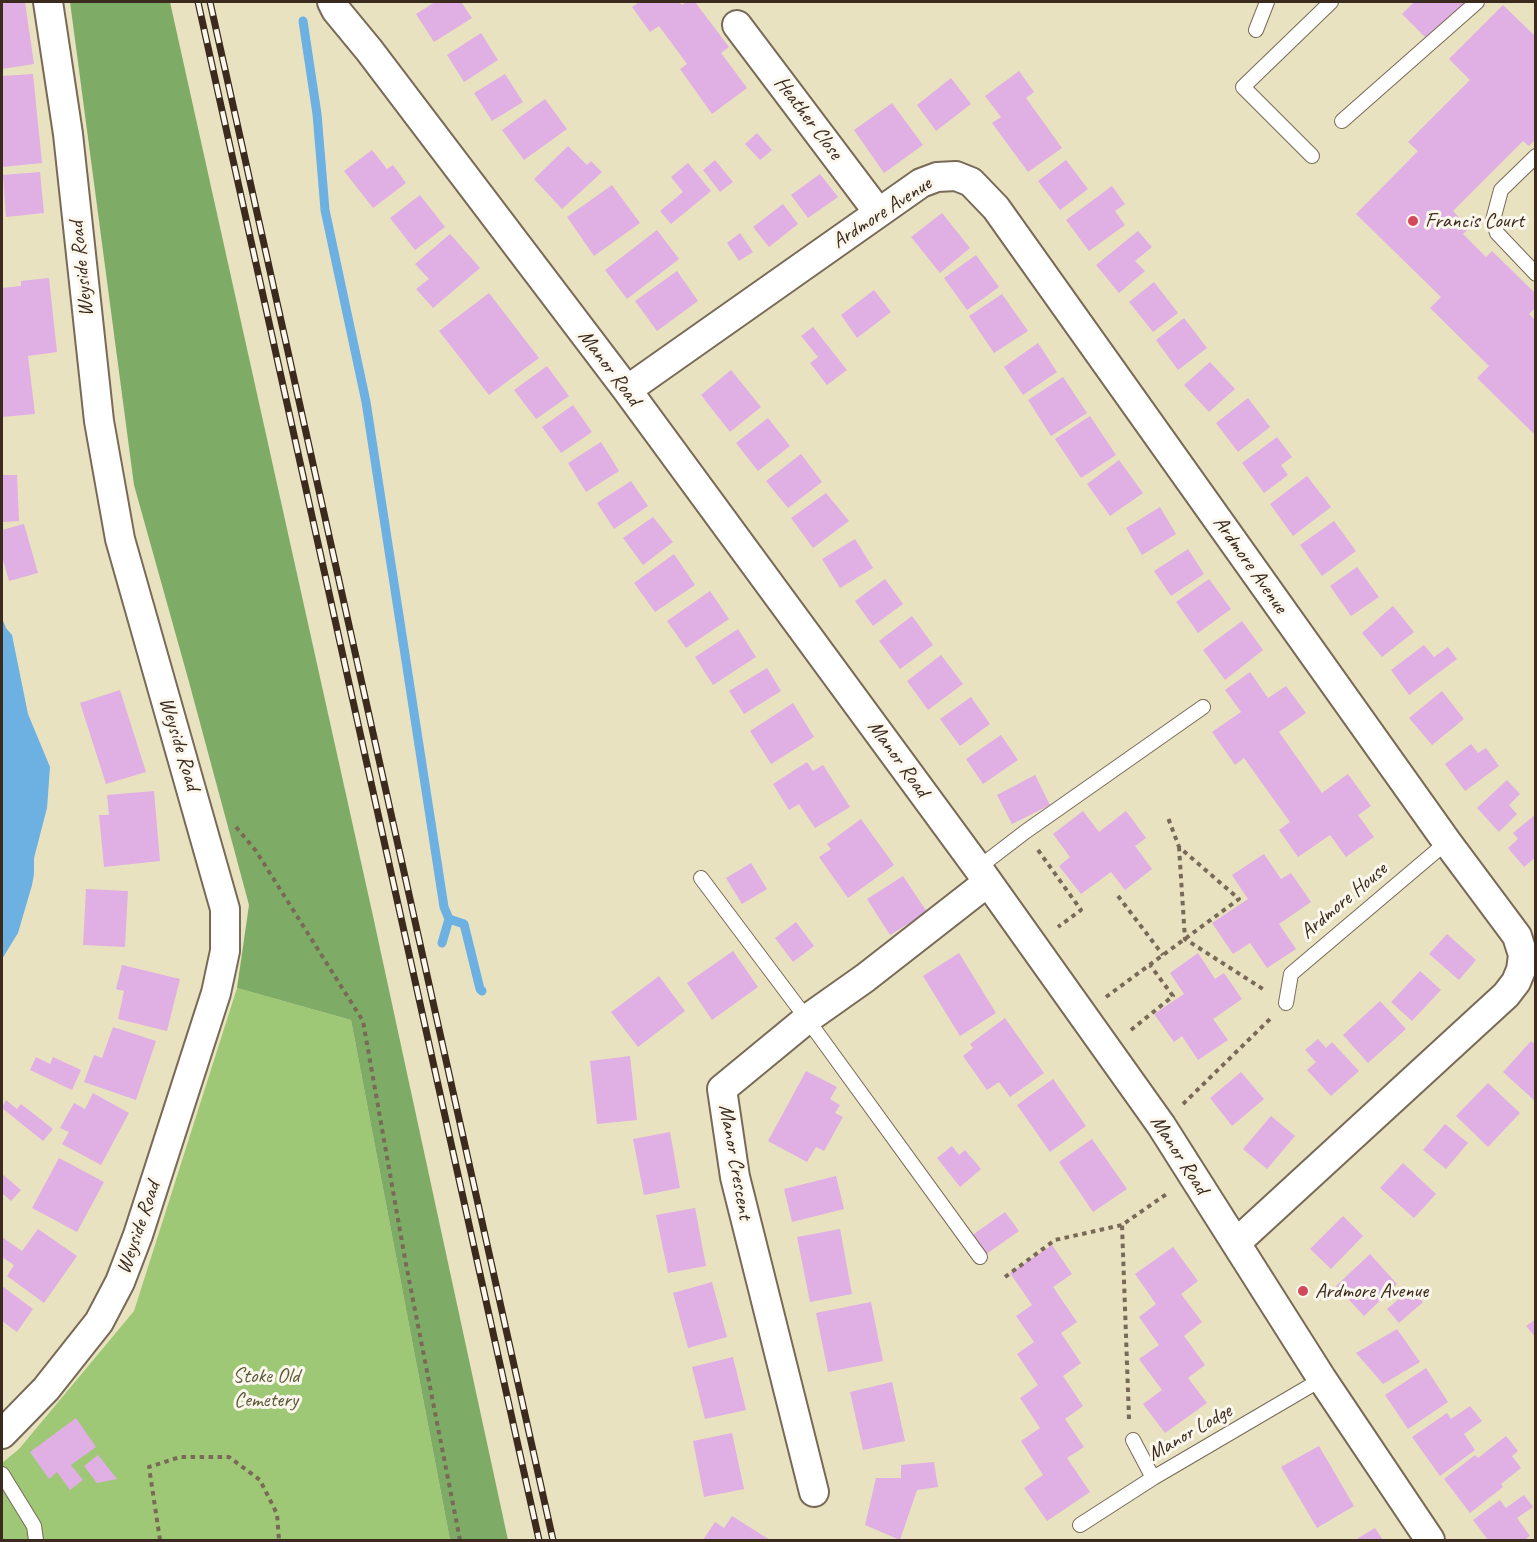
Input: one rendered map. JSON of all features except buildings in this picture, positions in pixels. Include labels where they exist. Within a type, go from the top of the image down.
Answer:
[{"type":"street","name":"Weyside Road","points":[[2,1434],[46,1389],[99,1322],[120,1282],[138,1235],[216,993],[225,951],[225,909],[120,539],[99,421],[68,134],[48,2]]},
{"type":"street","name":"Manor Road","points":[[332,2],[627,390],[1034,946],[1161,1125],[1322,1379],[1430,1540]]},
{"type":"street","name":"Heather Close","points":[[738,25],[878,212]]},
{"type":"street","name":"Ardmore Avenue","points":[[627,390],[921,183],[937,177],[956,176],[972,182],[996,208],[1517,936],[1523,955],[1516,982],[1506,995],[1237,1242]]},
{"type":"street","name":"Manor Crescent","points":[[814,1492],[735,1177],[722,1089],[807,1019],[865,978],[983,875]]},
{"type":"lane","points":[[1256,30],[1266,2]]},
{"type":"lane","points":[[1312,156],[1243,87],[1331,2]]},
{"type":"lane","points":[[1342,121],[1477,2]]},
{"type":"lane","points":[[1536,156],[1501,190],[1493,220],[1497,233],[1536,274]]},
{"type":"lane","points":[[983,875],[1025,832],[1203,707]]},
{"type":"lane","name":"Ardmore House","points":[[1286,1003],[1291,974],[1448,842]]},
{"type":"lane","points":[[701,878],[980,1257]]},
{"type":"lane","name":"Manor Lodge","points":[[1080,1525],[1154,1478],[1322,1379]]},
{"type":"lane","points":[[1133,1440],[1154,1478]]},
{"type":"lane","points":[[2,1474],[34,1526],[36,1540]]},
{"type":"path","points":[[1167,815],[1179,847],[1185,939]]},
{"type":"path","points":[[234,825],[256,851],[363,1021],[405,1259],[460,1540]]},
{"type":"path","points":[[1025,832],[1081,910],[1034,946]]},
{"type":"path","points":[[1082,1014],[1239,899],[1179,847]]},
{"type":"path","points":[[1118,896],[1163,955]]},
{"type":"path","points":[[1161,1125],[1286,1003],[1185,939]]},
{"type":"path","points":[[1107,1049],[1173,996],[1150,964]]},
{"type":"path","points":[[1005,1277],[1055,1240],[1122,1226],[1193,1175]]},
{"type":"path","points":[[1122,1226],[1129,1422],[1133,1440]]},
{"type":"path","points":[[160,1540],[149,1467],[180,1457],[219,1456],[229,1456],[260,1480],[277,1514],[279,1540]]},
{"type":"green space","points":[[70,2],[170,2],[373,916],[508,1540],[450,1540],[351,1020],[237,988],[249,905],[134,485]]},
{"type":"green space","name":"Stoke Old Cemetery","points":[[237,988],[351,1020],[450,1540],[2,1540],[2,1463],[19,1449],[134,1311]]},
{"type":"water","points":[[2,618],[12,635],[28,714],[50,767],[47,808],[34,858],[32,885],[18,933],[2,959]]},
{"type":"waterway","points":[[303,21],[317,114],[325,210],[366,402],[444,907],[449,919],[442,943]]},
{"type":"waterway","points":[[449,919],[464,924],[482,991]]},
{"type":"railway","points":[[198,2],[539,1540]]},
{"type":"railway","points":[[210,2],[553,1540]]},
{"type":"place","name":"Francis Court","points":[[1413,221]]},
{"type":"place","name":"Ardmore Avenue","points":[[1303,1291]]}]
